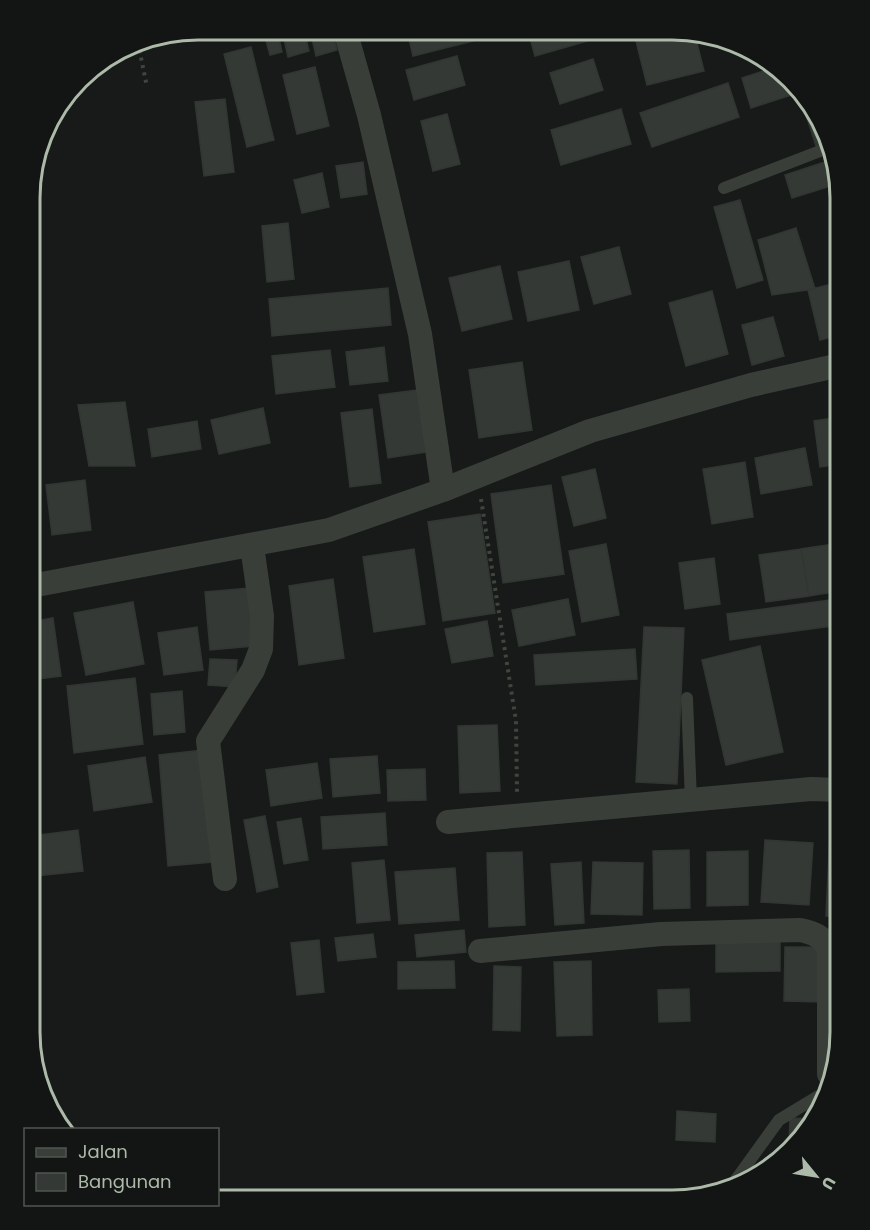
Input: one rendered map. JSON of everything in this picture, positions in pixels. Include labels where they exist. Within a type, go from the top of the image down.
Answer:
[{"type":"street","points":[[348,40],[369,115],[420,334],[443,490]]},
{"type":"street","points":[[40,584],[329,530],[443,490],[590,431],[751,385],[830,366]]},
{"type":"street","points":[[225,879],[208,741],[253,670],[261,649],[262,615],[252,546]]},
{"type":"street","points":[[448,822],[811,789],[829,790]]},
{"type":"street","points":[[480,951],[661,934],[800,930],[811,932],[820,936],[828,950],[829,1044]]},
{"type":"lane","points":[[724,188],[822,150]]},
{"type":"lane","points":[[687,698],[691,801]]},
{"type":"lane","points":[[741,1173],[779,1120],[814,1099]]},
{"type":"path","points":[[140,52],[147,87]]},
{"type":"path","points":[[478,475],[516,721],[517,815]]},
{"type":"building","points":[[266,40],[279,40],[282,52],[270,55]]},
{"type":"building","points":[[284,40],[306,40],[309,51],[288,57]]},
{"type":"building","points":[[312,40],[334,40],[337,50],[316,56]]},
{"type":"building","points":[[409,40],[477,40],[413,56]]},
{"type":"building","points":[[531,40],[591,40],[535,56]]},
{"type":"building","points":[[672,40],[697,43],[704,71],[647,85],[636,41]]},
{"type":"building","points":[[251,47],[274,140],[247,147],[224,54]]},
{"type":"building","points":[[457,56],[465,85],[414,100],[406,70]]},
{"type":"building","points":[[593,59],[603,90],[560,104],[550,73]]},
{"type":"building","points":[[315,67],[329,126],[297,134],[283,75]]},
{"type":"building","points":[[764,71],[791,95],[751,108],[742,78]]},
{"type":"building","points":[[728,83],[739,117],[652,147],[640,113]]},
{"type":"building","points":[[225,99],[234,172],[204,176],[195,102]]},
{"type":"building","points":[[621,109],[631,144],[561,165],[551,130]]},
{"type":"building","points":[[447,114],[460,164],[433,171],[421,121]]},
{"type":"building","points":[[807,117],[819,145],[816,146]]},
{"type":"building","points":[[363,162],[367,194],[341,198],[336,166]]},
{"type":"building","points":[[825,162],[829,187],[792,198],[785,175]]},
{"type":"building","points":[[322,173],[329,207],[302,213],[294,180]]},
{"type":"building","points":[[740,200],[763,280],[737,288],[714,207]]},
{"type":"building","points":[[288,223],[294,279],[267,282],[262,226]]},
{"type":"building","points":[[796,228],[815,289],[772,295],[758,240]]},
{"type":"building","points":[[619,247],[631,294],[594,304],[581,257]]},
{"type":"building","points":[[569,261],[579,310],[528,321],[518,272]]},
{"type":"building","points":[[500,266],[512,319],[462,331],[449,278]]},
{"type":"building","points":[[830,285],[830,338],[820,340],[808,290]]},
{"type":"building","points":[[388,288],[391,325],[272,336],[269,299]]},
{"type":"building","points":[[712,291],[728,354],[686,366],[669,303]]},
{"type":"building","points":[[773,317],[784,356],[752,365],[742,325]]},
{"type":"building","points":[[384,347],[388,381],[350,385],[346,352]]},
{"type":"building","points":[[330,350],[335,387],[276,394],[272,356]]},
{"type":"building","points":[[522,362],[532,430],[479,438],[469,370]]},
{"type":"building","points":[[417,390],[426,452],[388,458],[379,395]]},
{"type":"building","points":[[125,402],[135,466],[89,466],[78,405]]},
{"type":"building","points":[[263,408],[270,443],[219,454],[211,420]]},
{"type":"building","points":[[372,409],[381,483],[350,487],[341,413]]},
{"type":"building","points":[[830,419],[830,466],[820,467],[814,421]]},
{"type":"building","points":[[197,421],[201,449],[152,457],[148,429]]},
{"type":"building","points":[[805,448],[812,485],[761,494],[755,458]]},
{"type":"building","points":[[745,462],[753,517],[712,524],[703,469]]},
{"type":"building","points":[[595,469],[606,518],[574,526],[562,477]]},
{"type":"building","points":[[85,480],[91,530],[52,535],[46,485]]},
{"type":"building","points":[[551,485],[564,574],[503,583],[491,494]]},
{"type":"building","points":[[480,514],[495,613],[443,621],[428,522]]},
{"type":"building","points":[[606,544],[619,615],[582,622],[569,551]]},
{"type":"building","points":[[830,545],[830,593],[809,596],[801,549]]},
{"type":"building","points":[[414,549],[425,624],[374,632],[363,557]]},
{"type":"building","points":[[801,549],[809,596],[766,602],[759,555]]},
{"type":"building","points":[[714,558],[720,604],[685,609],[679,563]]},
{"type":"building","points":[[333,579],[344,658],[299,665],[289,586]]},
{"type":"building","points":[[249,588],[254,646],[210,650],[205,592]]},
{"type":"building","points":[[568,599],[575,635],[519,646],[512,610]]},
{"type":"building","points":[[829,600],[829,626],[730,640],[727,614]]},
{"type":"building","points":[[133,602],[144,664],[86,675],[74,613]]},
{"type":"building","points":[[53,618],[61,676],[40,679],[40,620]]},
{"type":"building","points":[[487,621],[493,656],[452,663],[445,629]]},
{"type":"building","points":[[197,627],[203,670],[164,675],[158,633]]},
{"type":"building","points":[[644,627],[684,628],[677,784],[636,782]]},
{"type":"building","points":[[760,646],[783,752],[726,765],[702,660]]},
{"type":"building","points":[[635,649],[637,679],[536,685],[534,655]]},
{"type":"building","points":[[210,659],[237,660],[235,687],[208,685]]},
{"type":"building","points":[[135,678],[143,744],[74,753],[67,686]]},
{"type":"building","points":[[182,691],[185,732],[154,735],[151,694]]},
{"type":"building","points":[[497,725],[500,791],[460,793],[458,726]]},
{"type":"building","points":[[203,750],[213,862],[168,866],[159,755]]},
{"type":"building","points":[[377,756],[380,793],[333,797],[330,759]]},
{"type":"building","points":[[145,757],[152,802],[94,811],[88,766]]},
{"type":"building","points":[[317,763],[322,798],[271,806],[266,770]]},
{"type":"building","points":[[425,769],[426,800],[388,801],[387,770]]},
{"type":"building","points":[[385,813],[387,845],[323,849],[321,817]]},
{"type":"building","points":[[265,816],[278,887],[257,892],[244,820]]},
{"type":"building","points":[[301,818],[308,860],[284,864],[277,822]]},
{"type":"building","points":[[78,830],[83,871],[40,876],[40,835]]},
{"type":"building","points":[[765,840],[813,843],[809,905],[761,902]]},
{"type":"building","points":[[829,847],[829,916],[826,916]]},
{"type":"building","points":[[689,850],[690,908],[654,909],[653,851]]},
{"type":"building","points":[[748,851],[748,905],[707,906],[707,852]]},
{"type":"building","points":[[522,852],[525,925],[489,927],[487,853]]},
{"type":"building","points":[[384,860],[390,920],[357,923],[352,863]]},
{"type":"building","points":[[581,862],[584,923],[555,925],[551,864]]},
{"type":"building","points":[[593,862],[643,863],[642,915],[591,914]]},
{"type":"building","points":[[455,868],[459,920],[399,924],[395,872]]},
{"type":"building","points":[[464,930],[466,952],[417,957],[415,935]]},
{"type":"building","points":[[373,934],[376,957],[338,961],[335,938]]},
{"type":"building","points":[[319,940],[324,992],[297,995],[291,943]]},
{"type":"building","points":[[780,942],[780,971],[716,972],[716,943]]},
{"type":"building","points":[[785,947],[821,947],[820,1002],[784,1001]]},
{"type":"building","points":[[454,961],[455,988],[398,989],[398,962]]},
{"type":"building","points":[[591,961],[592,1035],[557,1036],[554,962]]},
{"type":"building","points":[[494,966],[521,967],[520,1031],[493,1030]]},
{"type":"building","points":[[689,989],[690,1021],[659,1022],[658,990]]},
{"type":"building","points":[[677,1111],[716,1114],[715,1142],[676,1140]]},
{"type":"building","points":[[790,1118],[803,1119],[790,1136]]}]
